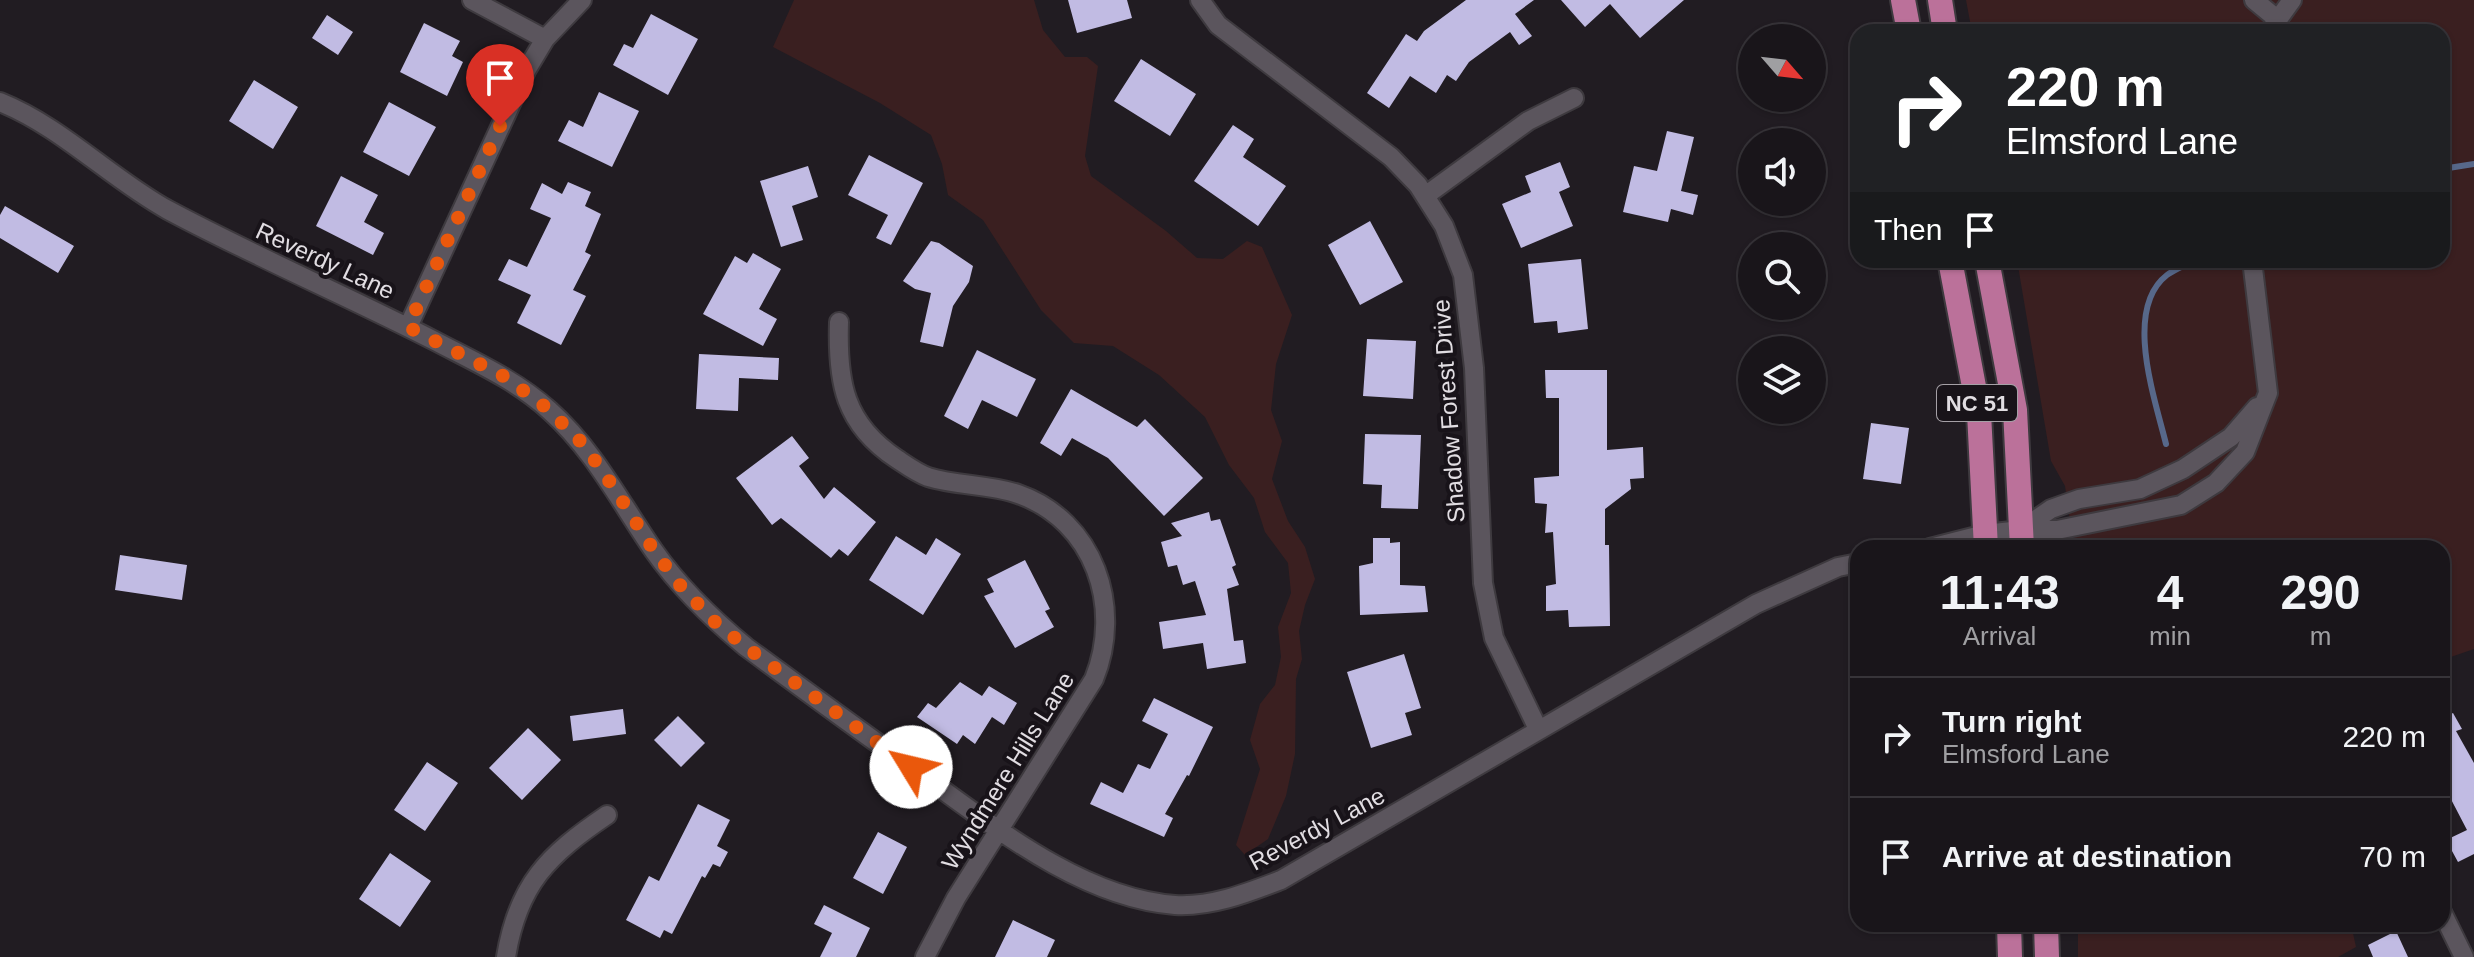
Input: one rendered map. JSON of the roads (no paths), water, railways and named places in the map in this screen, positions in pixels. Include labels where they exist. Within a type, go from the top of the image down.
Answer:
[{"type":"main road","points":[[1903,0],[1908,24]]},
{"type":"main road","points":[[1940,0],[1944,24]]},
{"type":"main road","name":"NC 51","points":[[1952,268],[1979,413],[1985,540]]},
{"type":"main road","name":"NC 51","points":[[1988,268],[2015,410],[2021,539]]},
{"type":"main road","points":[[2009,932],[2010,957]]},
{"type":"main road","points":[[2046,932],[2047,957]]},
{"type":"street","points":[[472,0],[545,39]]},
{"type":"street","points":[[408,327],[527,69],[545,39],[582,0]]},
{"type":"street","name":"Shadow Forest Drive","points":[[1200,0],[1218,25],[1391,157],[1418,185],[1444,226],[1463,275],[1474,368],[1483,583],[1494,638],[1538,729]]},
{"type":"street","points":[[2254,0],[2272,24]]},
{"type":"street","points":[[2274,24],[2292,0]]},
{"type":"street","points":[[1425,196],[1528,121],[1574,98]]},
{"type":"street","name":"Reverdy Lane","points":[[0,102],[38,122],[166,209],[505,377],[548,409],[584,445],[653,549],[679,584],[715,622],[1000,831],[1081,877],[1138,899],[1176,905],[1214,902],[1281,880],[1756,604],[1838,567],[1850,565]]},
{"type":"street","points":[[2021,539],[2181,505],[2216,483],[2245,452],[2268,393],[2253,268]]},
{"type":"street","name":"Wyndmere Hills Lane","points":[[839,322],[841,374],[849,406],[861,429],[891,455],[930,477],[997,488],[1037,503],[1069,528],[1083,545],[1097,570],[1106,603],[1107,629],[1094,679],[956,898],[925,957]]},
{"type":"street","points":[[2021,539],[2051,509],[2079,499],[2140,489],[2183,469],[2231,437],[2268,393]]},
{"type":"street","points":[[506,957],[516,911],[537,874],[573,838],[607,815]]},
{"type":"street","points":[[2450,928],[2464,957]]},
{"type":"waterway","points":[[2450,168],[2474,164]]},
{"type":"waterway","points":[[2166,444],[2150,380],[2144,332],[2147,309],[2154,290],[2167,275],[2179,268]]}]
